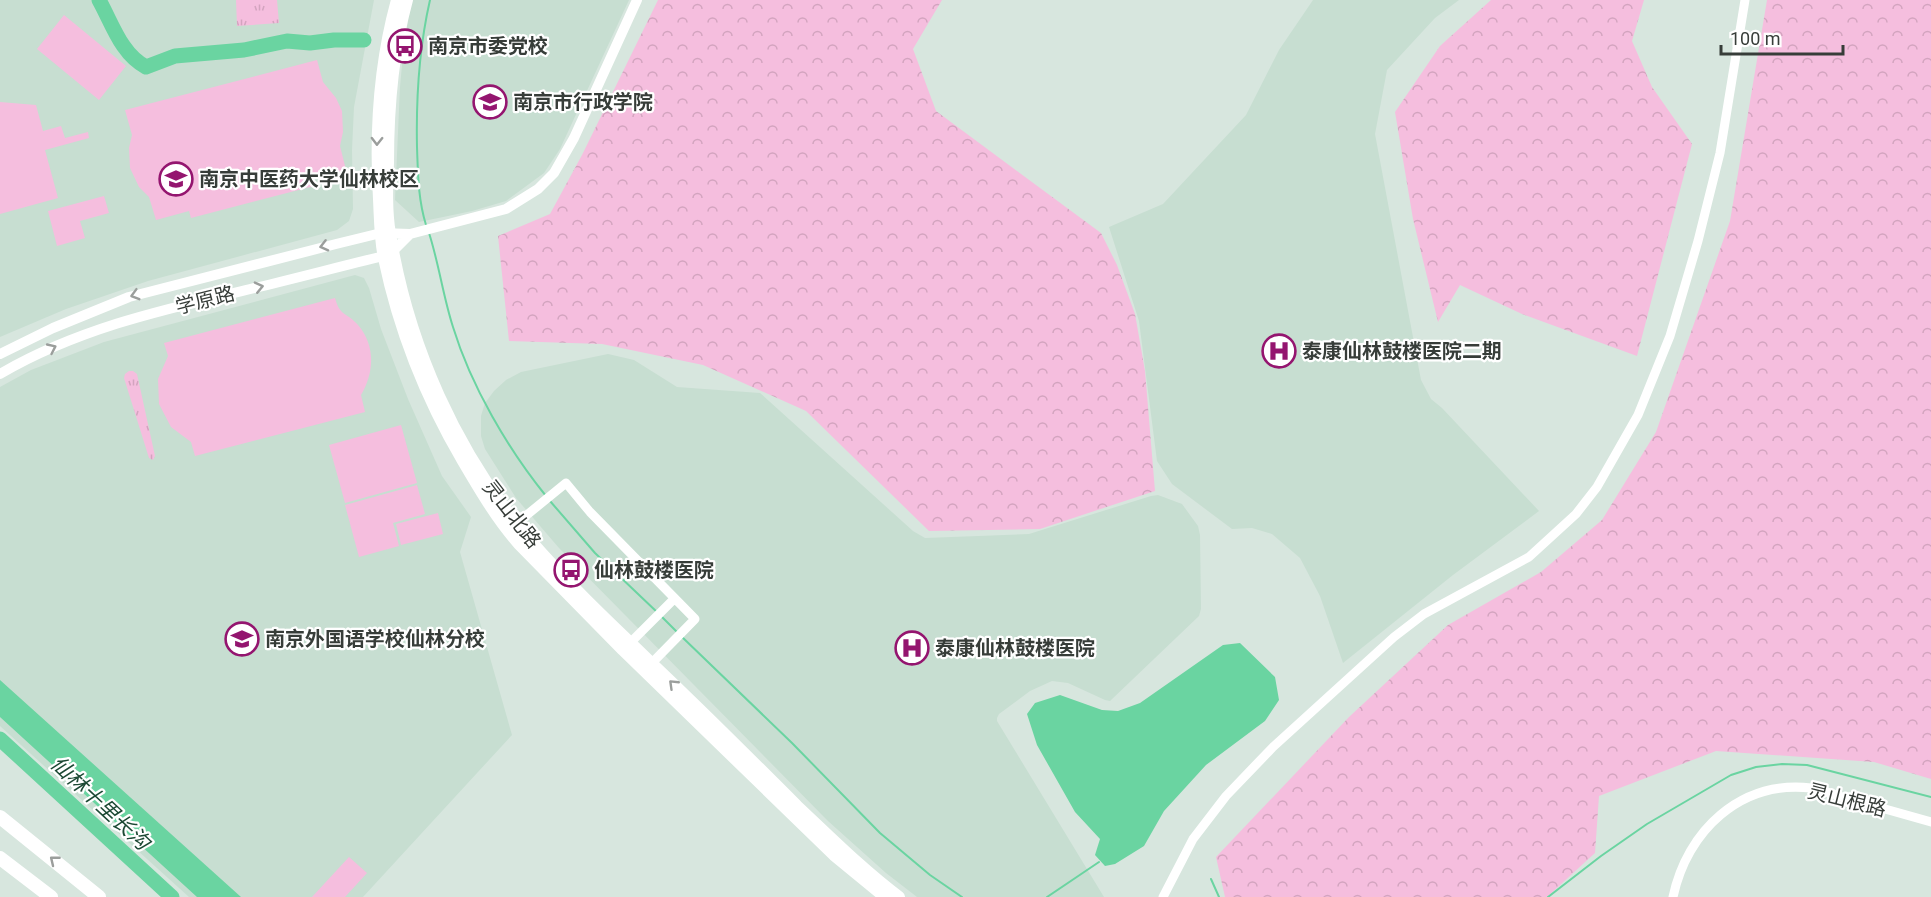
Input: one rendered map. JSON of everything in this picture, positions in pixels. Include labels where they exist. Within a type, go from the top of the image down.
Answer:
[{"type":"main road","name":"灵山北路","points":[[397,0],[379,98],[377,161],[385,233],[398,315],[427,392],[450,440],[477,485],[519,544],[627,646],[834,855],[885,897]]},
{"type":"main road","name":"灵山北路","points":[[385,233],[389,100],[395,54],[407,0]]},
{"type":"main road","name":"灵山北路","points":[[389,253],[434,384],[458,435],[485,481],[529,538],[627,646]]},
{"type":"main road","name":"灵山北路","points":[[648,667],[841,848],[899,897]]},
{"type":"main road","points":[[0,817],[99,897]]},
{"type":"main road","points":[[0,858],[51,897]]},
{"type":"street","name":"学原路","points":[[0,354],[53,328],[129,297],[385,233],[411,234],[506,209],[538,189],[554,173],[574,138],[637,0]]},
{"type":"street","points":[[1163,897],[1193,839],[1226,796],[1273,747],[1381,648],[1416,620],[1529,557],[1575,514],[1597,487],[1638,415],[1670,336],[1698,241],[1720,153],[1745,0]]},
{"type":"street","name":"学原路","points":[[0,374],[60,344],[124,321],[389,253],[411,234]]},
{"type":"street","points":[[516,520],[528,514],[566,483],[590,512],[695,619],[648,667]]},
{"type":"street","points":[[627,646],[674,598]]},
{"type":"street","name":"灵山根路","points":[[1673,897],[1689,850],[1705,829],[1729,806],[1752,796],[1782,788],[1811,788],[1931,822]]},
{"type":"shaded area","name":"南京中医药大学仙林校区","points":[[0,0],[374,0],[354,107],[353,209],[349,221],[337,230],[148,281],[66,309],[0,337]]},
{"type":"shaded area","name":"南京市行政学院","points":[[412,0],[629,0],[560,149],[544,173],[506,201],[419,222],[395,200],[400,87],[404,43]]},
{"type":"shaded area","name":"泰康仙林鼓楼医院二期","points":[[1313,0],[1459,0],[1435,18],[1387,70],[1375,134],[1421,380],[1431,399],[1539,511],[1453,575],[1343,663],[1320,596],[1300,558],[1272,534],[1252,528],[1232,529],[1172,484],[1157,461],[1139,321],[1109,227],[1163,204],[1246,115],[1279,50]]},
{"type":"shaded area","name":"南京外国语学校仙林分校","points":[[355,275],[364,278],[369,288],[381,329],[408,399],[442,476],[471,517],[460,552],[512,735],[363,897],[189,897],[0,726],[0,387],[31,370],[104,342]]},
{"type":"shaded area","name":"泰康仙林鼓楼医院","points":[[608,354],[634,360],[677,387],[760,393],[913,531],[925,538],[1029,534],[1158,495],[1182,504],[1198,526],[1200,535],[1201,609],[1199,616],[1110,701],[1068,683],[1052,681],[1030,691],[999,714],[997,718],[1104,897],[917,897],[886,873],[828,821],[559,548],[516,498],[485,449],[481,436],[481,416],[485,403],[494,391],[506,380],[521,372]]},
{"type":"green space","points":[[236,0],[277,0],[279,23],[237,26]]},
{"type":"green space","points":[[658,0],[942,0],[913,49],[936,111],[1101,233],[1117,265],[1135,314],[1145,371],[1155,491],[1040,529],[929,531],[806,411],[703,365],[602,344],[509,341],[498,236],[550,214],[582,155]]},
{"type":"green space","points":[[1491,0],[1644,0],[1632,41],[1652,87],[1692,144],[1637,356],[1522,314],[1460,285],[1438,322],[1413,219],[1395,112],[1440,46]]},
{"type":"green space","points":[[1767,0],[1931,0],[1931,779],[1874,762],[1716,751],[1599,796],[1595,853],[1547,897],[1225,897],[1216,857],[1349,717],[1448,625],[1541,572],[1602,520],[1656,432],[1730,221]]},
{"type":"green space","points":[[64,15],[126,66],[99,100],[37,49]]},
{"type":"green space","points":[[317,60],[323,82],[336,98],[342,111],[343,132],[340,146],[346,170],[313,178],[314,186],[191,218],[189,211],[156,220],[149,197],[139,187],[130,168],[129,148],[132,135],[125,110]]},
{"type":"green space","points":[[0,102],[36,105],[43,131],[61,126],[65,138],[88,132],[89,138],[45,150],[58,198],[0,214]]},
{"type":"green space","points":[[104,196],[109,213],[80,221],[85,238],[57,246],[48,211]]},
{"type":"green space","points":[[335,298],[342,311],[364,333],[368,342],[371,369],[361,395],[365,412],[195,456],[191,442],[171,427],[159,404],[158,379],[168,356],[164,343]]},
{"type":"green space","points":[[129,371],[137,374],[155,456],[153,460],[149,458],[124,378]]},
{"type":"green space","points":[[401,425],[417,483],[345,503],[329,445]]},
{"type":"green space","points":[[417,485],[425,514],[393,523],[399,546],[359,557],[345,505]]},
{"type":"green space","points":[[438,513],[443,534],[401,545],[396,524]]},
{"type":"green space","points":[[349,857],[367,873],[345,897],[312,897]]},
{"type":"water","points":[[1240,643],[1275,677],[1279,700],[1265,721],[1206,765],[1164,811],[1144,846],[1115,864],[1105,866],[1095,855],[1100,839],[1075,812],[1037,745],[1027,714],[1035,703],[1060,695],[1102,710],[1118,711],[1140,703],[1223,645]]},
{"type":"water","points":[[0,680],[241,897],[197,897],[0,717]]},
{"type":"waterway","points":[[99,0],[124,46],[137,61],[146,67],[175,56],[244,50],[287,41],[310,43],[364,40]]},
{"type":"waterway","points":[[426,225],[419,186],[417,110],[421,55],[430,0]]},
{"type":"waterway","points":[[429,233],[450,315],[470,372],[492,416],[518,458],[546,496]]},
{"type":"waterway","points":[[550,501],[595,553],[658,613]]},
{"type":"waterway","points":[[662,617],[677,632]]},
{"type":"waterway","points":[[681,636],[792,743],[880,833],[930,875],[962,897]]},
{"type":"waterway","name":"仙林十里长沟","points":[[0,739],[172,897]]},
{"type":"waterway","points":[[1548,897],[1647,824],[1731,775],[1756,767],[1782,764],[1807,765],[1931,797]]},
{"type":"waterway","points":[[1047,897],[1099,862]]},
{"type":"waterway","points":[[1211,879],[1219,897]]},
{"type":"place","name":"南京市委党校","points":[[405,46]]},
{"type":"place","name":"南京市行政学院","points":[[490,102]]},
{"type":"place","name":"南京中医药大学仙林校区","points":[[176,179]]},
{"type":"place","name":"泰康仙林鼓楼医院二期","points":[[1279,351]]},
{"type":"place","name":"仙林鼓楼医院","points":[[571,570]]},
{"type":"place","name":"南京外国语学校仙林分校","points":[[242,639]]},
{"type":"place","name":"泰康仙林鼓楼医院","points":[[912,648]]}]
